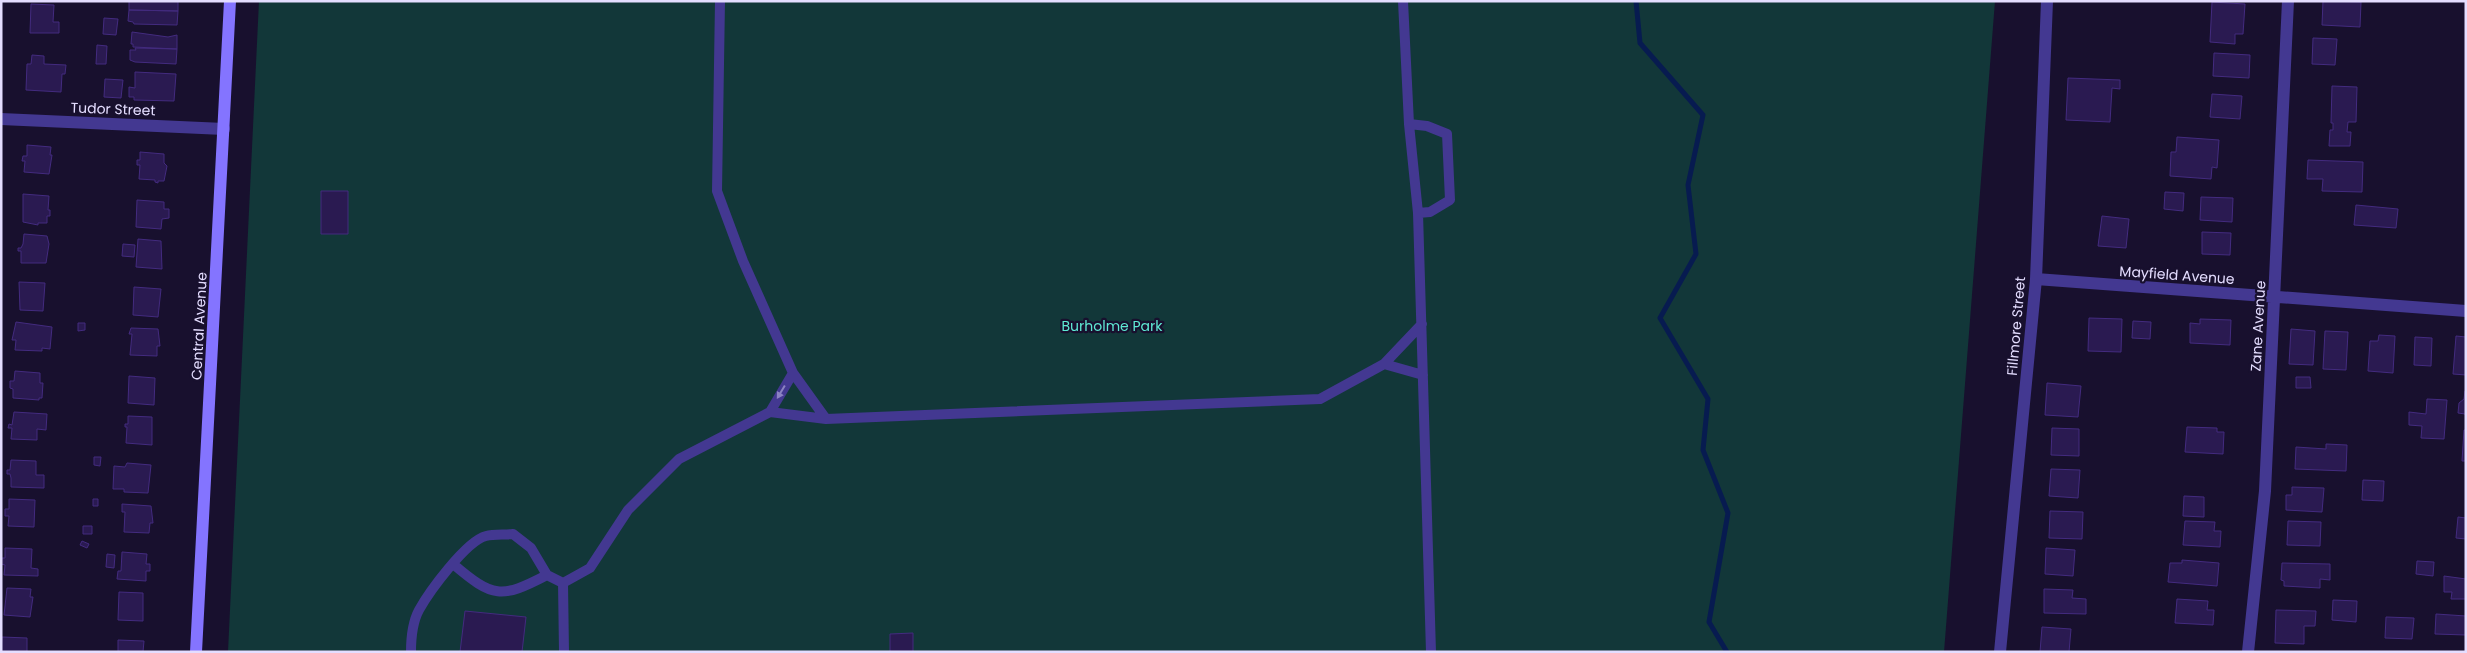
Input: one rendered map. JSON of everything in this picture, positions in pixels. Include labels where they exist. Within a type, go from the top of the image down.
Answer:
[{"type":"main road","name":"Central Avenue","points":[[196,652],[230,1]]},
{"type":"street","name":"Fillmore Street","points":[[2000,652],[2036,279],[2047,1]]},
{"type":"street","name":"Zane Avenue","points":[[2248,652],[2265,491],[2288,1]]},
{"type":"street","name":"Tudor Street","points":[[1,119],[224,129]]},
{"type":"street","name":"Mayfield Avenue","points":[[2036,279],[2466,311]]},
{"type":"lane","points":[[720,1],[717,190],[743,261],[793,373],[826,419]]},
{"type":"lane","points":[[1403,1],[1409,124],[1418,213],[1431,652]]},
{"type":"lane","points":[[1409,124],[1427,126],[1447,134],[1450,200],[1430,212],[1418,213]]},
{"type":"lane","points":[[770,412],[826,419],[1320,398],[1384,364],[1422,324]]},
{"type":"lane","points":[[1384,364],[1423,375]]},
{"type":"lane","points":[[563,583],[590,568],[628,510],[679,459],[770,412],[793,373]]},
{"type":"lane","points":[[410,652],[411,635],[418,612],[430,592],[466,550],[484,536],[513,534],[531,548],[547,575],[563,583]]},
{"type":"lane","points":[[453,564],[477,584],[499,592],[518,590],[547,575]]},
{"type":"lane","points":[[563,583],[564,652]]},
{"type":"green space","name":"Burholme Park","points":[[259,1],[1995,1],[1944,652],[228,652]]},
{"type":"building","points":[[129,1],[178,1],[178,11],[129,10]]},
{"type":"building","points":[[2323,1],[2361,2],[2360,27],[2322,25]]},
{"type":"building","points":[[2212,2],[2245,4],[2243,34],[2235,34],[2235,44],[2210,42]]},
{"type":"building","points":[[31,4],[54,5],[53,22],[59,22],[59,33],[30,33]]},
{"type":"building","points":[[129,10],[178,11],[177,25],[134,24],[128,21]]},
{"type":"building","points":[[104,18],[118,19],[116,35],[103,34]]},
{"type":"building","points":[[132,32],[168,37],[177,35],[177,49],[133,47],[133,44],[131,44]]},
{"type":"building","points":[[2313,38],[2337,39],[2335,65],[2312,64]]},
{"type":"building","points":[[97,45],[107,46],[106,64],[96,64]]},
{"type":"building","points":[[135,48],[177,49],[176,64],[135,62],[130,60],[130,50],[136,50]]},
{"type":"building","points":[[2214,53],[2250,55],[2249,78],[2213,76]]},
{"type":"building","points":[[32,55],[44,56],[44,64],[66,65],[65,74],[62,74],[61,92],[26,90],[27,64],[31,64]]},
{"type":"building","points":[[135,72],[176,74],[174,101],[134,100],[134,97],[129,97],[129,87],[135,88]]},
{"type":"building","points":[[2068,78],[2120,80],[2120,89],[2112,88],[2110,122],[2066,120]]},
{"type":"building","points":[[105,79],[123,80],[121,98],[104,97]]},
{"type":"building","points":[[2332,86],[2357,87],[2356,122],[2348,122],[2347,132],[2351,132],[2350,146],[2329,146],[2330,130],[2333,130],[2333,123],[2331,123]]},
{"type":"building","points":[[2212,94],[2242,96],[2240,119],[2210,117]]},
{"type":"building","points":[[2177,137],[2219,140],[2217,168],[2212,167],[2211,179],[2170,176],[2171,152],[2176,152]]},
{"type":"building","points":[[27,145],[51,147],[50,155],[52,155],[49,174],[24,172],[25,161],[22,161],[23,156],[27,156]]},
{"type":"building","points":[[140,152],[164,154],[164,163],[167,166],[164,181],[158,181],[158,183],[155,180],[139,179],[140,165],[137,165],[137,160],[140,160]]},
{"type":"building","points":[[2308,160],[2363,162],[2362,192],[2322,191],[2323,179],[2307,179]]},
{"type":"building","points":[[321,191],[348,191],[348,234],[321,234]]},
{"type":"building","points":[[2165,192],[2184,193],[2183,211],[2164,209]]},
{"type":"building","points":[[23,194],[49,196],[48,210],[50,210],[50,216],[47,216],[47,223],[38,223],[38,225],[23,222]]},
{"type":"building","points":[[2201,197],[2233,198],[2232,222],[2200,220]]},
{"type":"building","points":[[137,200],[164,202],[164,209],[169,209],[169,218],[162,219],[161,229],[136,227]]},
{"type":"building","points":[[2356,205],[2398,209],[2396,228],[2354,225]]},
{"type":"building","points":[[2102,216],[2129,219],[2126,248],[2098,246]]},
{"type":"building","points":[[2202,232],[2231,233],[2230,255],[2202,254]]},
{"type":"building","points":[[24,234],[47,236],[49,244],[46,263],[21,263],[21,251],[18,251],[18,248],[21,248],[23,244]]},
{"type":"building","points":[[138,239],[161,241],[162,269],[136,267]]},
{"type":"building","points":[[123,244],[135,245],[134,257],[122,256]]},
{"type":"building","points":[[19,282],[45,283],[43,311],[20,310]]},
{"type":"building","points":[[134,287],[161,289],[158,317],[133,315]]},
{"type":"building","points":[[2089,318],[2122,319],[2121,352],[2088,351]]},
{"type":"building","points":[[2200,319],[2231,320],[2230,345],[2190,343],[2190,323],[2200,324]]},
{"type":"building","points":[[2133,321],[2151,322],[2150,339],[2132,338]]},
{"type":"building","points":[[16,322],[52,327],[50,349],[42,348],[42,351],[15,350],[16,340],[12,340]]},
{"type":"building","points":[[78,323],[85,323],[85,330],[78,331]]},
{"type":"building","points":[[131,328],[158,329],[160,346],[157,346],[157,356],[130,355],[132,334],[129,334]]},
{"type":"building","points":[[2291,329],[2315,331],[2313,365],[2289,364]]},
{"type":"building","points":[[2325,331],[2348,332],[2346,370],[2323,369]]},
{"type":"building","points":[[2379,335],[2395,336],[2393,373],[2368,371],[2370,341],[2378,341]]},
{"type":"building","points":[[2456,336],[2466,337],[2466,375],[2453,374]]},
{"type":"building","points":[[2415,337],[2432,338],[2431,366],[2414,365]]},
{"type":"building","points":[[15,371],[40,373],[40,383],[43,383],[42,398],[39,398],[39,400],[13,398],[13,389],[10,388],[10,381],[14,381]]},
{"type":"building","points":[[129,376],[155,378],[154,405],[128,403]]},
{"type":"building","points":[[2296,377],[2310,377],[2311,388],[2296,388]]},
{"type":"building","points":[[2047,383],[2081,386],[2078,417],[2045,415]]},
{"type":"building","points":[[2465,391],[2466,417],[2465,414],[2458,413],[2459,403],[2464,399]]},
{"type":"building","points":[[2427,399],[2447,400],[2444,439],[2421,438],[2422,426],[2409,425],[2409,412],[2426,414]]},
{"type":"building","points":[[14,412],[47,414],[46,430],[37,429],[37,440],[11,439],[12,428],[8,428],[9,424],[12,425]]},
{"type":"building","points":[[128,416],[152,417],[152,445],[126,443],[127,427],[125,427],[125,424],[128,424]]},
{"type":"building","points":[[2187,427],[2217,428],[2217,432],[2224,432],[2223,454],[2185,452]]},
{"type":"building","points":[[2052,428],[2079,429],[2079,456],[2051,455]]},
{"type":"building","points":[[2464,430],[2466,430],[2466,461],[2462,461]]},
{"type":"building","points":[[2326,444],[2347,445],[2346,471],[2295,469],[2296,447],[2326,449]]},
{"type":"building","points":[[94,457],[101,457],[100,466],[94,465]]},
{"type":"building","points":[[11,460],[36,461],[36,475],[44,475],[44,488],[11,487],[11,478],[10,474],[7,474],[7,470],[10,470]]},
{"type":"building","points":[[127,463],[151,465],[148,493],[124,492],[124,489],[113,489],[114,466],[125,467]]},
{"type":"building","points":[[2051,469],[2080,470],[2078,498],[2049,496]]},
{"type":"building","points":[[2363,480],[2384,481],[2383,501],[2362,500]]},
{"type":"building","points":[[2292,487],[2324,488],[2322,512],[2286,510],[2286,495],[2292,495]]},
{"type":"building","points":[[2184,496],[2204,497],[2204,517],[2183,516]]},
{"type":"building","points":[[9,499],[35,500],[34,527],[8,526],[9,516],[5,516],[5,509],[9,509]]},
{"type":"building","points":[[93,499],[98,499],[98,506],[93,506]]},
{"type":"building","points":[[122,504],[151,506],[153,523],[150,523],[149,533],[124,532],[125,512],[122,512]]},
{"type":"building","points":[[2050,511],[2083,512],[2082,539],[2049,538]]},
{"type":"building","points":[[2458,517],[2466,518],[2466,539],[2456,538]]},
{"type":"building","points":[[2185,521],[2215,522],[2214,531],[2221,531],[2220,547],[2183,545]]},
{"type":"building","points":[[2288,521],[2321,522],[2320,546],[2287,545]]},
{"type":"building","points":[[83,526],[92,526],[92,534],[83,534]]},
{"type":"building","points":[[82,541],[89,544],[87,548],[80,545]]},
{"type":"building","points":[[5,548],[32,549],[31,568],[38,569],[38,576],[4,575],[5,565],[1,564],[2,558],[5,558]]},
{"type":"building","points":[[2046,548],[2075,550],[2073,576],[2045,574]]},
{"type":"building","points":[[122,552],[147,554],[146,564],[150,564],[150,571],[146,571],[146,581],[117,579],[118,571],[121,571]]},
{"type":"building","points":[[107,554],[115,555],[114,568],[106,567]]},
{"type":"building","points":[[2182,560],[2219,563],[2217,586],[2168,582],[2170,563],[2182,563]]},
{"type":"building","points":[[2417,561],[2434,562],[2433,576],[2416,574]]},
{"type":"building","points":[[2282,563],[2330,564],[2330,580],[2320,579],[2320,588],[2284,586],[2284,581],[2281,580]]},
{"type":"building","points":[[2444,576],[2466,579],[2466,599],[2451,599],[2452,592],[2444,592]]},
{"type":"building","points":[[7,588],[31,589],[30,597],[33,597],[30,617],[4,615]]},
{"type":"building","points":[[2044,589],[2073,590],[2072,598],[2086,599],[2086,614],[2044,613]]},
{"type":"building","points":[[119,592],[143,593],[143,621],[118,620]]},
{"type":"building","points":[[2177,599],[2208,601],[2207,610],[2214,610],[2213,625],[2175,623]]},
{"type":"building","points":[[2333,600],[2357,601],[2356,622],[2332,620]]},
{"type":"building","points":[[2276,610],[2316,611],[2315,626],[2304,626],[2304,644],[2275,643]]},
{"type":"building","points":[[465,611],[526,617],[522,652],[460,652]]},
{"type":"building","points":[[2436,614],[2466,616],[2466,635],[2435,634]]},
{"type":"building","points":[[2386,617],[2414,618],[2412,639],[2385,638]]},
{"type":"building","points":[[2042,627],[2071,629],[2069,652],[2040,652]]},
{"type":"building","points":[[913,633],[913,652],[890,652],[890,634]]},
{"type":"building","points":[[2,637],[27,638],[27,652],[1,652]]},
{"type":"building","points":[[118,640],[144,641],[143,652],[118,652]]},
{"type":"waterway","points":[[1636,1],[1640,43],[1703,115],[1688,185],[1696,254],[1660,318],[1708,399],[1703,450],[1728,513],[1709,622],[1727,652]]}]
